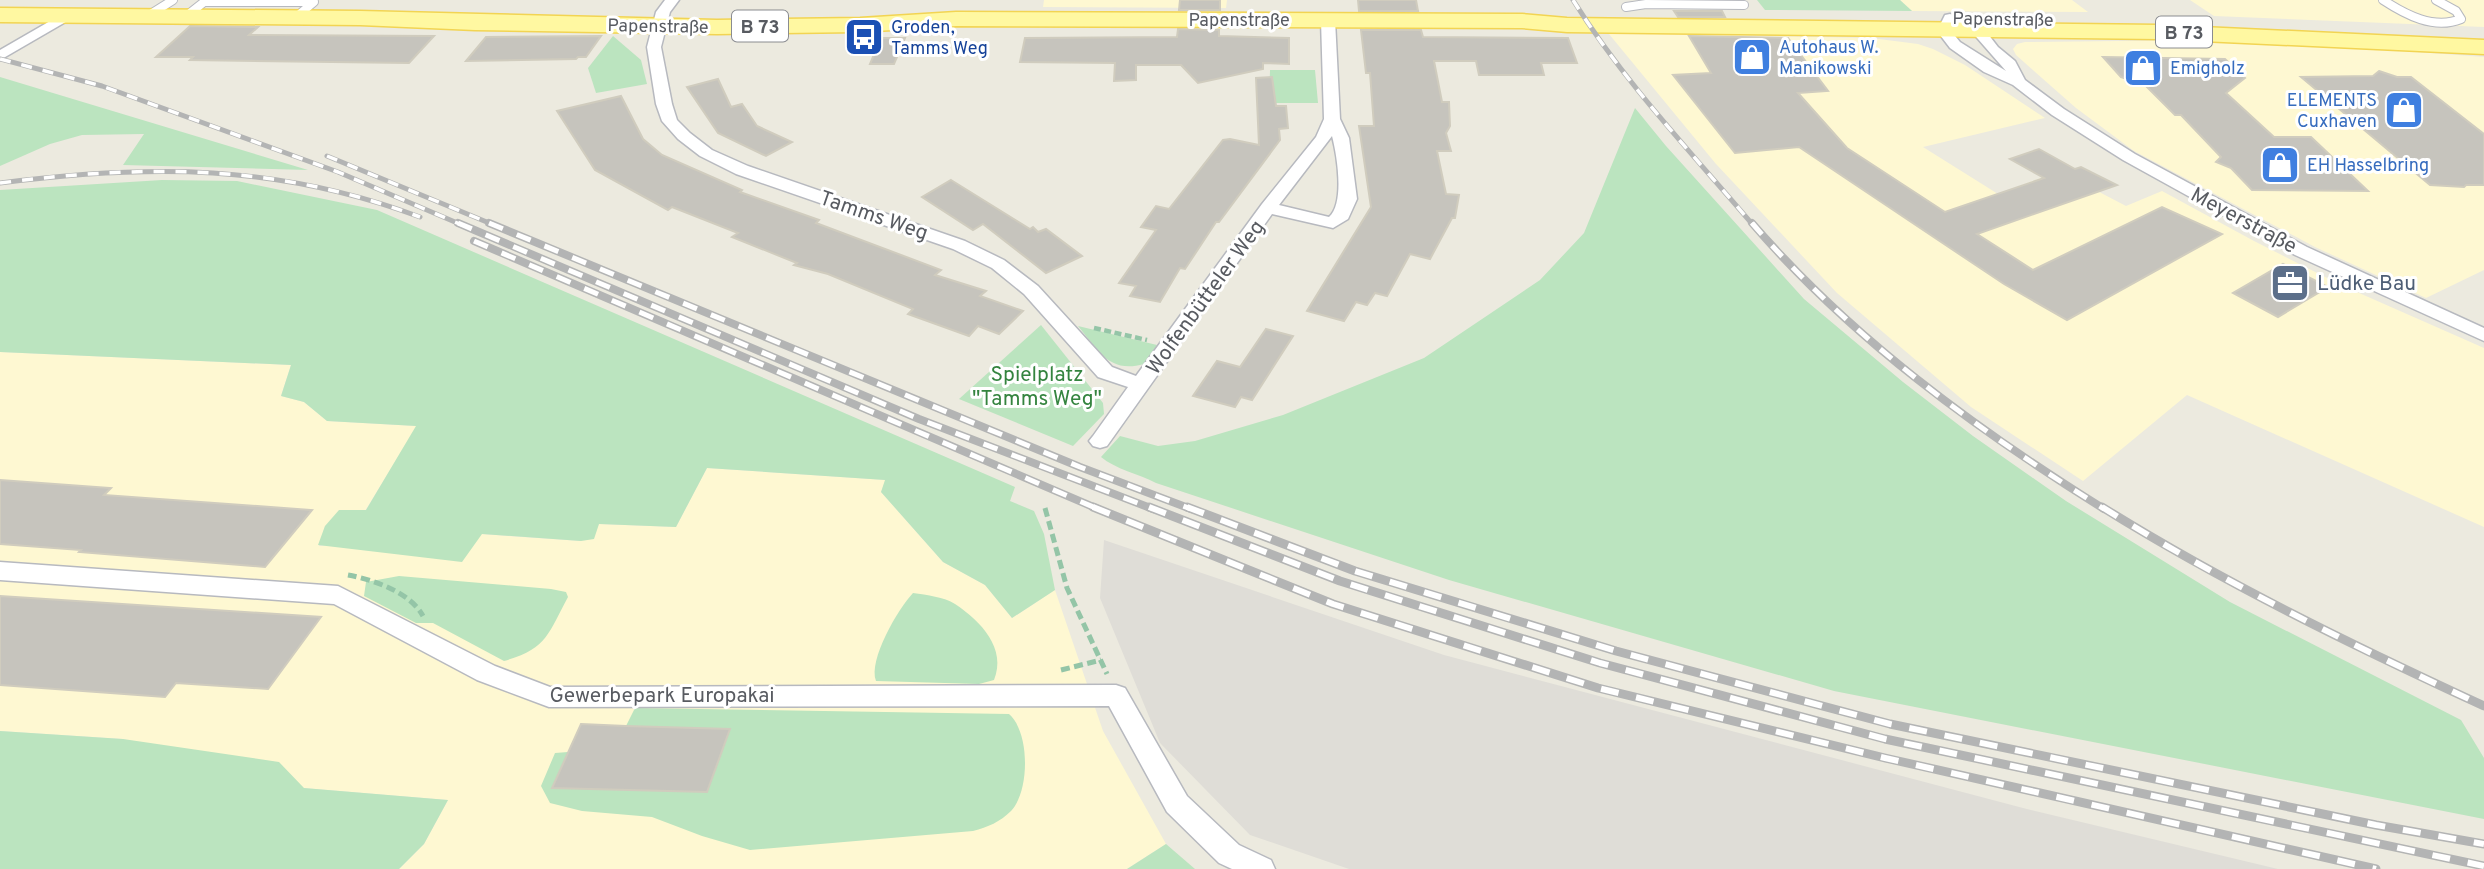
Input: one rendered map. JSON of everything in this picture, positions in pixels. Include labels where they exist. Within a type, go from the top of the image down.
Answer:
[{"type":"main road","name":"Papenstraße","points":[[0,15],[64,16],[153,12],[179,8],[296,17],[360,18],[665,13],[860,25],[956,19],[1522,21],[1567,25],[2187,23],[2484,38]]},
{"type":"main road","name":"Papenstraße","points":[[1522,21],[1625,8],[1947,25],[1979,31],[2231,33],[2484,47]]},
{"type":"street","name":"Tamms Weg","points":[[665,13],[654,47],[670,121],[684,136],[706,153],[743,170],[959,245],[998,264],[1031,290],[1105,372],[1142,385]]},
{"type":"street","points":[[0,56],[64,16]]},
{"type":"street","name":"Wolfenbütteler Weg","points":[[1268,208],[1333,223],[1342,215],[1348,199],[1341,138],[1332,119],[1328,20]]},
{"type":"street","name":"Meyerstraße","points":[[1947,25],[1955,45],[1989,69],[2018,82],[2098,139],[2301,251],[2484,335]]},
{"type":"street","name":"Meyerstraße","points":[[1979,31],[1993,50],[2010,64],[2018,82]]},
{"type":"street","name":"Wolfenbütteler Weg","points":[[1100,441],[1268,208],[1323,138],[1332,119]]},
{"type":"street","name":"Gewerbepark Europakai","points":[[0,571],[338,595],[486,673],[549,697],[1116,695]]},
{"type":"street","points":[[1116,695],[1177,804],[1229,854],[1261,869]]},
{"type":"lane","points":[[2383,0],[2410,17],[2445,22],[2461,19],[2456,10],[2436,0]]},
{"type":"lane","points":[[179,8],[205,1],[315,1]]},
{"type":"lane","points":[[296,17],[315,1]]},
{"type":"lane","points":[[1696,1],[1742,5]]},
{"type":"lane","points":[[1625,8],[1645,2],[1742,5]]},
{"type":"path","points":[[1059,320],[1170,344]]},
{"type":"path","points":[[1045,508],[1067,588],[1116,695]]},
{"type":"path","points":[[335,574],[367,578],[416,605],[428,625]]},
{"type":"path","points":[[1048,674],[1101,660]]},
{"type":"shaded area","points":[[1044,0],[1227,0],[1226,8],[1043,7]]},
{"type":"shaded area","points":[[1900,0],[2072,0],[2088,12],[1912,11]]},
{"type":"shaded area","points":[[2190,0],[2484,0],[2484,27],[2214,16]]},
{"type":"shaded area","points":[[1609,34],[1871,38],[1918,44],[1933,49],[1965,65],[2045,118],[1923,147],[1998,194],[2059,171],[2126,206],[2162,191],[2341,285],[2484,348],[2484,527],[2187,395],[2083,481],[1971,407],[1837,293],[1716,164]]},
{"type":"shaded area","points":[[2206,40],[2297,43],[2484,57],[2484,270],[2426,298],[2315,247],[2134,151],[2076,108],[2016,55],[2013,49],[2017,44],[2025,42]]},
{"type":"shaded area","points":[[0,352],[291,365],[281,396],[304,402],[327,421],[417,426],[365,511],[325,526],[319,546],[481,534],[581,541],[599,524],[676,527],[707,468],[886,480],[881,492],[943,562],[985,585],[1012,618],[1055,590],[1103,731],[1166,844],[1127,869],[399,869],[424,844],[448,800],[303,788],[123,739],[0,731]]},
{"type":"shaded area","points":[[1104,540],[1444,655],[2023,808],[2278,869],[1349,869],[1250,835],[1160,743],[1100,598]]},
{"type":"green space","points":[[1757,0],[1900,0],[1912,11],[1765,10]]},
{"type":"green space","points":[[613,36],[641,60],[647,84],[596,93],[588,68]]},
{"type":"green space","points":[[1270,70],[1315,70],[1318,103],[1269,103]]},
{"type":"green space","points":[[0,77],[308,170],[123,165],[144,134],[82,135],[50,144],[0,166]]},
{"type":"green space","points":[[1635,108],[1804,299],[1903,382],[1973,436],[2066,501],[2230,602],[2461,720],[2484,758],[2484,819],[1834,691],[1449,580],[1156,483],[1113,465],[1101,457],[1120,436],[1158,446],[1195,441],[1283,415],[1424,358],[1540,280],[1584,233]]},
{"type":"green space","points":[[162,180],[237,181],[377,210],[1015,487],[1010,501],[1034,511],[1044,534],[1055,590],[1012,618],[985,585],[943,562],[881,492],[885,480],[707,468],[676,527],[599,524],[594,539],[581,541],[482,534],[462,562],[318,545],[325,526],[339,510],[366,510],[416,426],[327,421],[304,402],[281,396],[291,365],[0,352],[0,190]]},
{"type":"green space","name":"Spielplatz \"Tamms Weg\"","points":[[1041,325],[1103,403],[1104,414],[1073,446],[959,399]]},
{"type":"green space","points":[[1078,326],[1157,345],[1144,364],[1122,366],[1105,358]]},
{"type":"green space","points":[[399,576],[551,589],[566,592],[568,597],[545,638],[538,645],[504,661],[433,623],[416,623],[364,596],[366,582]]},
{"type":"green space","points":[[913,593],[951,602],[982,627],[997,657],[994,680],[979,684],[876,681],[876,661],[880,648],[893,622]]},
{"type":"green space","points":[[635,708],[1009,714],[1021,734],[1024,747],[1022,790],[1007,815],[994,824],[973,831],[750,850],[652,817],[582,811],[550,803],[541,786],[555,753],[568,752],[552,787],[706,792],[729,729],[626,726]]},
{"type":"green space","points":[[0,731],[123,739],[279,762],[304,788],[448,800],[424,844],[399,869],[0,869]]},
{"type":"green space","points":[[1166,844],[1195,869],[1127,869]]},
{"type":"building","points":[[1180,0],[1220,0],[1220,10],[1179,10]]},
{"type":"building","points":[[1358,0],[1416,0],[1418,11],[1359,11]]},
{"type":"building","points":[[1674,11],[1722,11],[1725,17],[1678,17]]},
{"type":"building","points":[[190,26],[258,27],[249,35],[434,36],[409,63],[190,60],[193,57],[156,57]]},
{"type":"building","points":[[1178,29],[1219,30],[1219,36],[1289,38],[1289,64],[1263,63],[1263,69],[1198,83],[1181,65],[1136,65],[1136,80],[1114,81],[1115,63],[1020,62],[1025,38],[1177,37]]},
{"type":"building","points":[[1361,30],[1421,30],[1423,37],[1568,38],[1577,63],[1541,63],[1544,75],[1479,75],[1476,61],[1434,61],[1442,102],[1449,102],[1450,126],[1446,133],[1451,151],[1437,151],[1446,194],[1459,195],[1455,218],[1452,218],[1430,259],[1410,254],[1387,296],[1375,293],[1367,305],[1356,302],[1344,321],[1307,311],[1371,207],[1359,126],[1374,126],[1370,73],[1366,73]]},
{"type":"building","points":[[601,36],[586,57],[576,59],[466,61],[486,37]]},
{"type":"building","points":[[1689,36],[1788,38],[1828,91],[1798,93],[1847,148],[1945,212],[2044,178],[2010,159],[2039,149],[2075,169],[2081,167],[2117,185],[1977,234],[2033,270],[2162,207],[2222,234],[2067,320],[2004,284],[1799,147],[1735,153],[1673,75],[1711,73]]},
{"type":"building","points":[[881,38],[905,38],[894,64],[870,64]]},
{"type":"building","points":[[2103,57],[2225,59],[2245,78],[2226,93],[2274,137],[2311,137],[2368,191],[2252,190],[2231,168],[2216,162],[2221,157],[2181,115],[2175,115],[2144,84],[2121,77]]},
{"type":"building","points":[[2379,71],[2397,77],[2411,77],[2484,134],[2484,185],[2430,185],[2301,77],[2373,76]]},
{"type":"building","points":[[1272,77],[1276,106],[1286,106],[1288,128],[1279,129],[1280,140],[1219,222],[1216,222],[1185,269],[1180,268],[1160,302],[1130,296],[1136,286],[1119,283],[1156,230],[1141,227],[1156,206],[1169,209],[1223,140],[1259,145],[1256,78]]},
{"type":"building","points":[[718,79],[731,107],[742,104],[757,126],[792,142],[766,156],[718,133],[687,87]]},
{"type":"building","points":[[621,96],[643,139],[662,155],[742,190],[740,192],[819,220],[816,223],[941,270],[935,275],[986,291],[980,296],[1023,311],[999,334],[978,326],[969,336],[908,314],[913,309],[828,274],[794,265],[797,263],[732,237],[738,233],[672,207],[668,210],[595,170],[557,111]]},
{"type":"building","points":[[951,180],[1030,229],[1033,227],[1038,232],[1046,229],[1082,256],[1046,273],[983,224],[973,230],[922,197]]},
{"type":"building","points":[[2283,264],[2328,287],[2278,317],[2233,293]]},
{"type":"building","points":[[1266,329],[1293,336],[1252,400],[1241,397],[1235,407],[1193,396],[1217,361],[1240,367]]},
{"type":"building","points":[[0,480],[111,488],[104,495],[312,510],[265,567],[79,552],[81,550],[0,544]]},
{"type":"building","points":[[0,596],[321,617],[268,689],[176,683],[165,697],[0,685]]},
{"type":"building","points":[[581,724],[730,729],[707,792],[552,788]]},
{"type":"railway","points":[[1573,0],[1636,88],[1753,225]]},
{"type":"railway","points":[[0,59],[102,86],[338,172],[462,225]]},
{"type":"railway","points":[[327,156],[494,225]]},
{"type":"railway","points":[[0,183],[109,173],[213,173],[315,187],[420,217]]},
{"type":"railway","points":[[458,223],[919,419],[1153,509]]},
{"type":"railway","points":[[489,223],[1080,467],[1191,509]]},
{"type":"railway","points":[[1752,223],[1831,305],[1917,379],[2009,447],[2104,509]]},
{"type":"railway","points":[[474,241],[1098,509]]},
{"type":"railway","points":[[1093,507],[1333,604],[1598,688],[1885,758],[2376,869]]},
{"type":"railway","points":[[1149,507],[1340,581],[1600,663],[1885,739],[2484,866]]},
{"type":"railway","points":[[1187,507],[1355,571],[1616,651],[1890,724],[2376,825],[2484,844]]},
{"type":"railway","points":[[2102,507],[2195,562],[2290,613],[2484,706]]},
{"type":"place","name":"Groden, Tamms Weg","points":[[864,37]]},
{"type":"place","name":"Autohaus W. Manikowski","points":[[1752,57]]},
{"type":"place","name":"Emigholz","points":[[2143,68]]},
{"type":"place","name":"ELEMENTS Cuxhaven","points":[[2404,110]]},
{"type":"place","name":"EH Hasselbring","points":[[2280,165]]},
{"type":"place","name":"Lüdke Bau","points":[[2290,283]]}]
